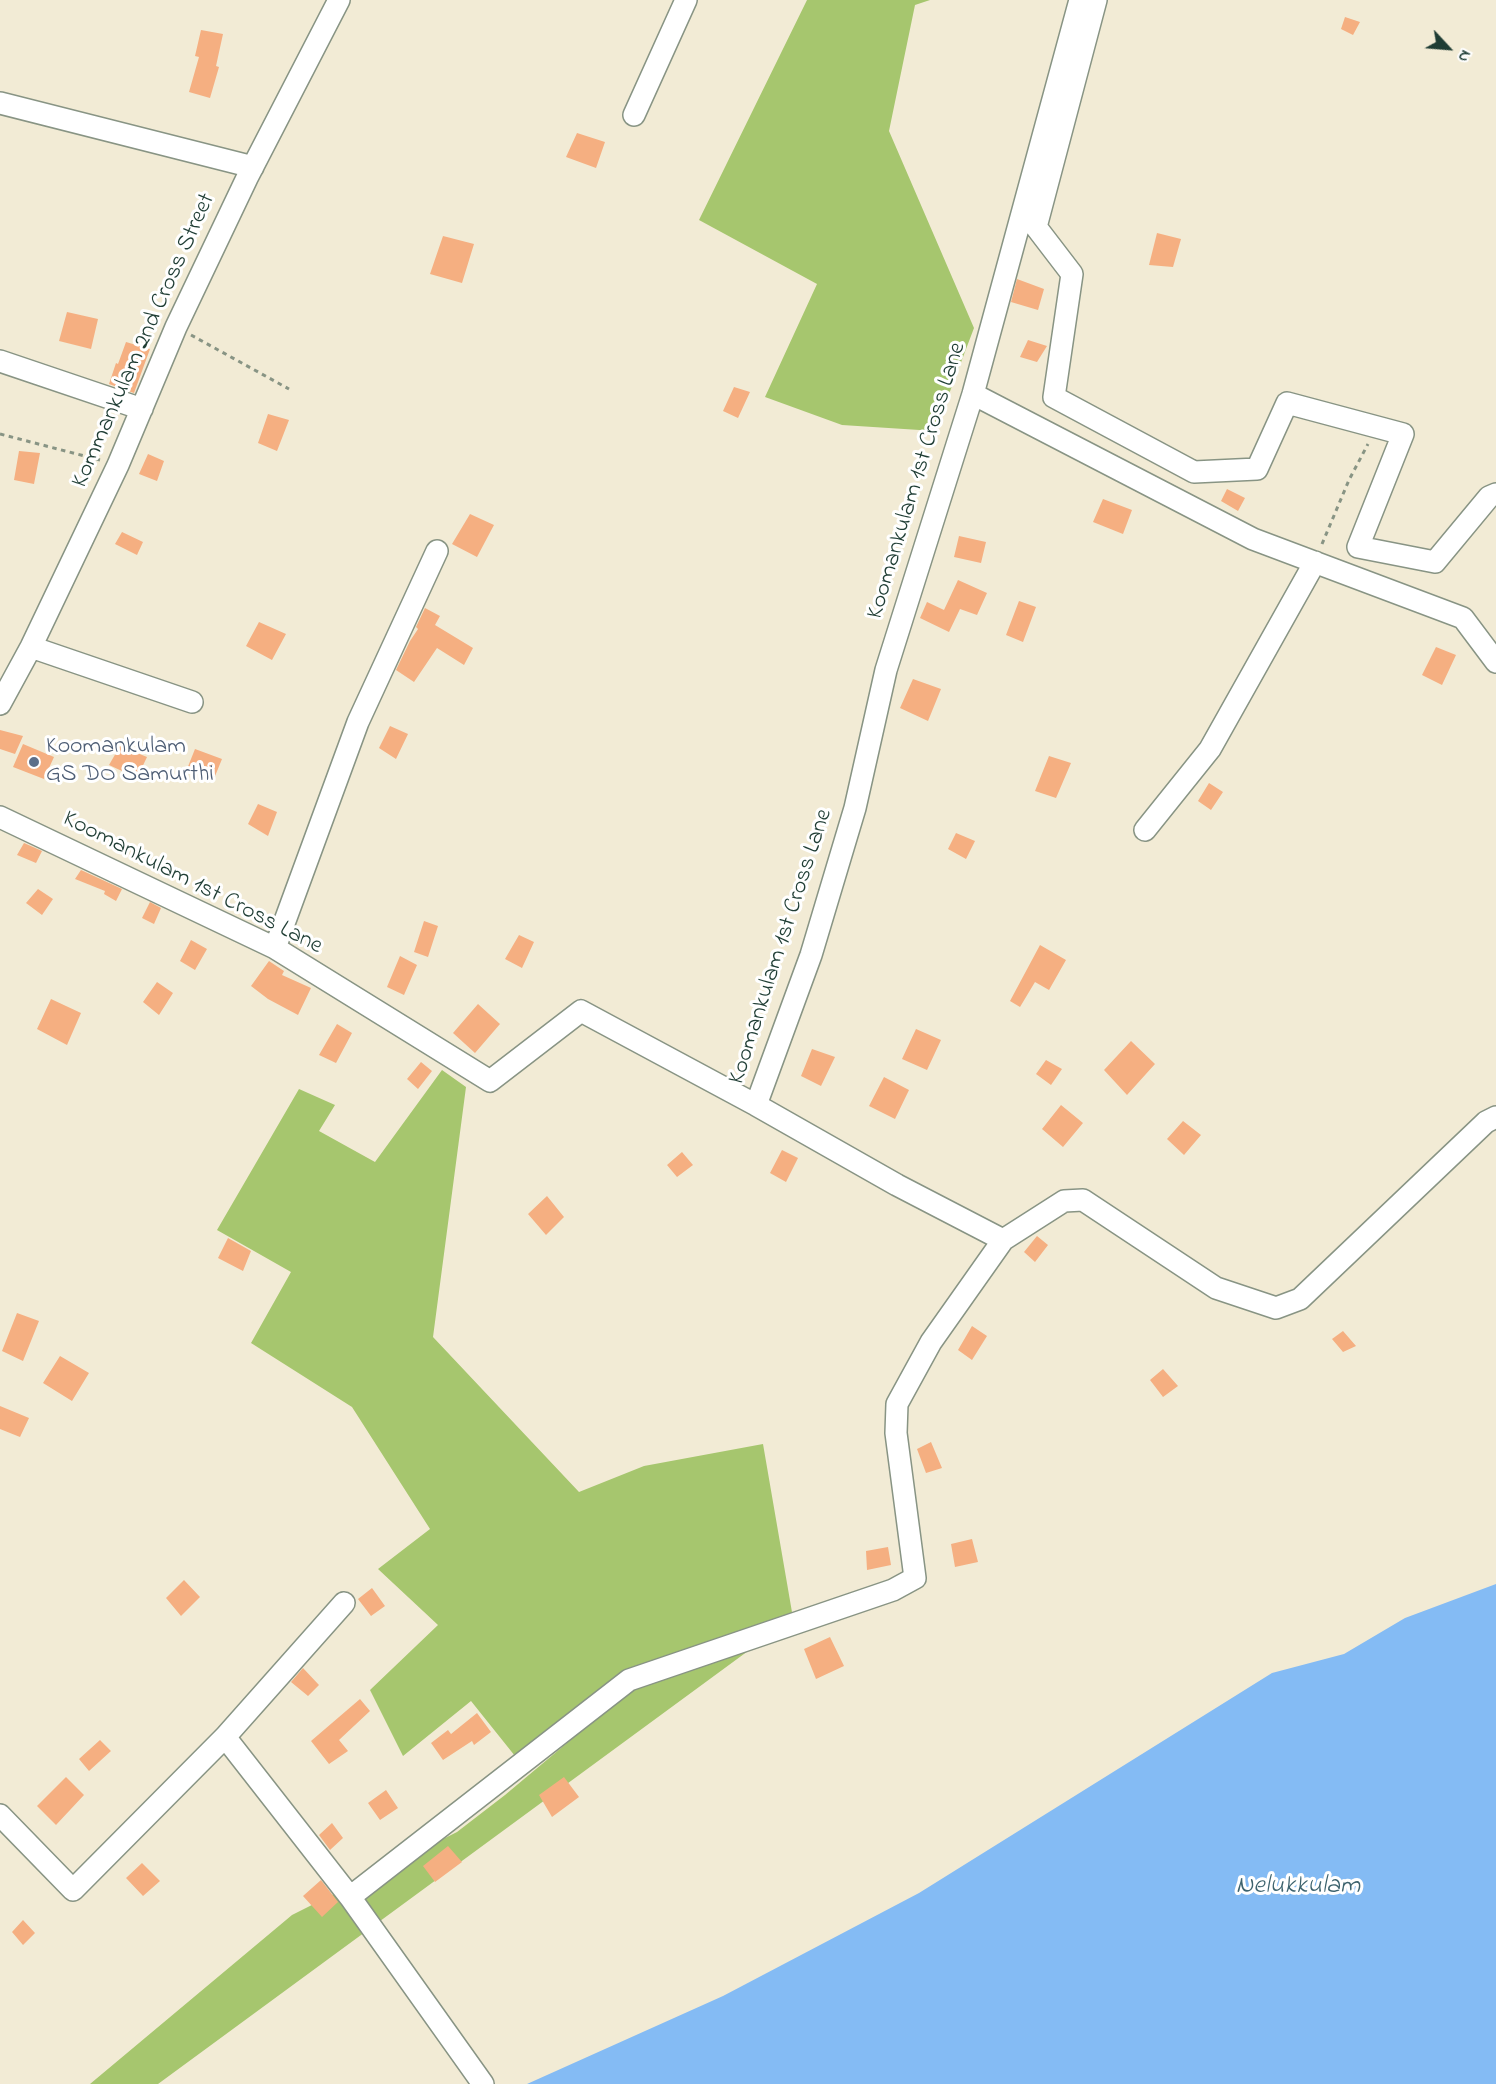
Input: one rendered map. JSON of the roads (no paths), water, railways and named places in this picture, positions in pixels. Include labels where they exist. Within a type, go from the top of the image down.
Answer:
[{"type":"street","name":"Kommankulam 2nd Cross Street","points":[[0,704],[31,646],[118,465],[176,327],[253,166],[339,0]]},
{"type":"street","points":[[634,115],[686,0]]},
{"type":"street","name":"Koomankulam 1st Cross Lane","points":[[0,817],[274,948],[490,1081],[581,1011],[756,1105],[818,932],[855,808],[886,670],[973,394],[1080,0]]},
{"type":"street","points":[[1096,0],[1036,227],[1072,274],[1054,397],[1194,472],[1257,469],[1287,403],[1403,434],[1358,547],[1435,562],[1489,497],[1496,494]]},
{"type":"street","points":[[0,103],[253,166]]},
{"type":"street","points":[[0,361],[142,409]]},
{"type":"street","points":[[973,394],[1253,539],[1463,618],[1496,662]]},
{"type":"street","points":[[274,948],[358,722],[437,551]]},
{"type":"street","points":[[1145,830],[1210,749],[1315,562]]},
{"type":"street","points":[[31,646],[192,702]]},
{"type":"street","points":[[756,1105],[897,1185],[1004,1240]]},
{"type":"street","points":[[350,1897],[629,1680],[892,1590],[915,1578],[896,1433],[897,1404],[931,1341],[1004,1240],[1064,1201],[1083,1200],[1216,1288],[1276,1308],[1300,1299],[1486,1122],[1496,1117]]},
{"type":"street","points":[[0,1815],[73,1890],[225,1737],[344,1604]]},
{"type":"street","points":[[225,1737],[350,1897],[483,2084]]},
{"type":"water","name":"Nelukkulam","points":[[1496,1584],[1496,2084],[527,2084],[723,1996],[919,1893],[1272,1673],[1344,1654],[1405,1618]]},
{"type":"place","name":"Koomankulam GS DO Samurthi","points":[[34,762]]}]
